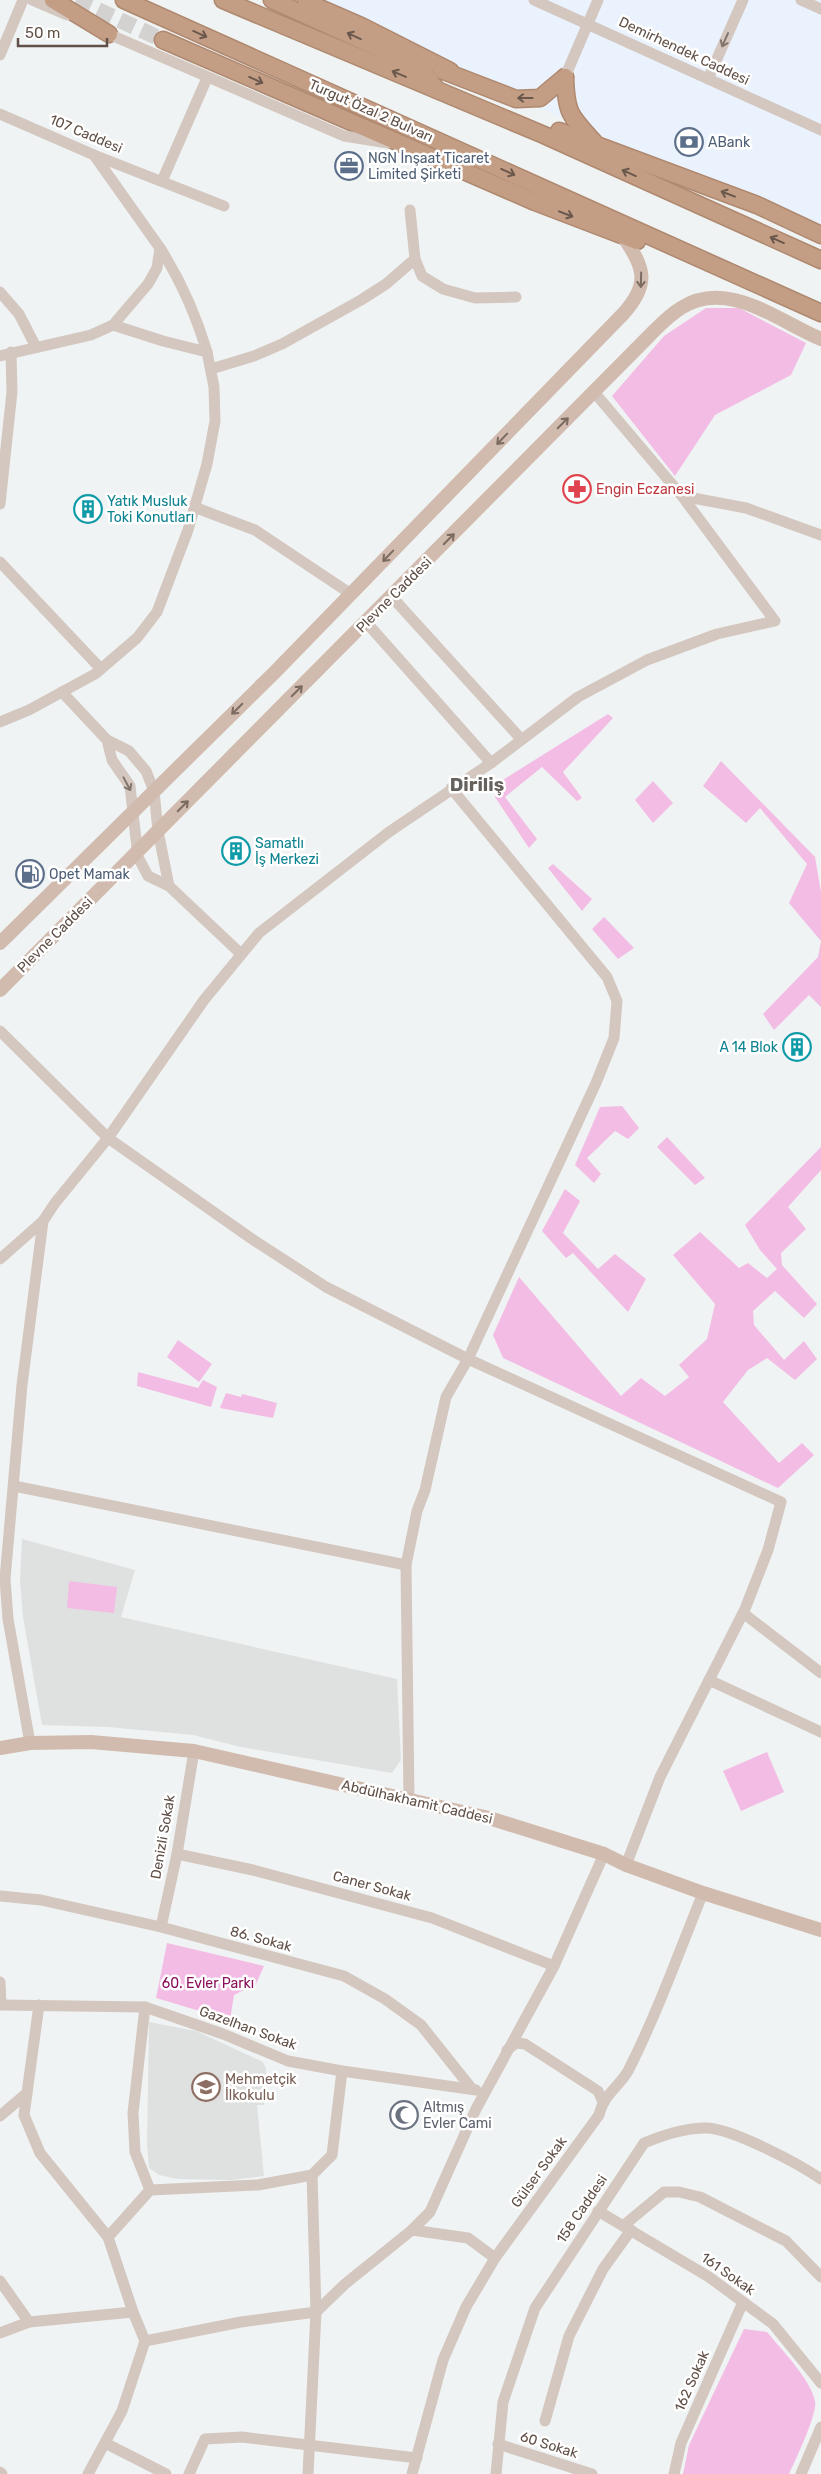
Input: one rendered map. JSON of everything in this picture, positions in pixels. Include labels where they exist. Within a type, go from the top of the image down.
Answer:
[{"type":"highway","points":[[53,0],[109,34]]},
{"type":"highway","name":"Turgut Özal 2 Bulvarı","points":[[124,0],[821,313]]},
{"type":"highway","points":[[223,0],[544,135],[821,260]]},
{"type":"highway","points":[[272,0],[416,65],[450,71]]},
{"type":"highway","points":[[300,0],[369,30],[495,92],[516,98],[540,98],[566,76]]},
{"type":"highway","name":"Turgut Özal 2 Bulvarı","points":[[163,40],[535,202],[781,296],[821,323]]},
{"type":"highway","points":[[416,65],[438,90],[594,143],[757,205],[821,235]]},
{"type":"highway","points":[[566,76],[566,100],[571,117],[594,143]]},
{"type":"main road","points":[[0,943],[351,594],[634,302],[642,285],[642,275],[635,254],[623,236]]},
{"type":"main road","name":"Plevne Caddesi","points":[[0,990],[594,392],[680,308],[705,298],[718,296],[748,304],[821,339]]},
{"type":"main road","name":"Abdülhakhamit Caddesi","points":[[0,1748],[30,1743],[91,1742],[194,1751],[489,1818],[604,1854],[626,1865],[702,1893],[820,1931]]},
{"type":"street","points":[[0,55],[23,0]]},
{"type":"street","points":[[32,0],[207,78],[344,136],[407,147]]},
{"type":"street","name":"Demirhendek Caddesi","points":[[534,0],[821,130]]},
{"type":"street","points":[[566,76],[598,0]]},
{"type":"street","points":[[708,79],[743,0]]},
{"type":"street","points":[[802,0],[821,9]]},
{"type":"street","points":[[162,181],[207,78]]},
{"type":"street","name":"107 Caddesi","points":[[0,114],[224,206]]},
{"type":"street","points":[[0,722],[29,710],[101,669],[137,638],[157,612],[188,530],[207,464],[214,421],[214,387],[207,352],[197,319],[173,268],[94,154]]},
{"type":"street","points":[[410,210],[415,258],[422,276],[443,289],[475,298],[516,297]]},
{"type":"street","points":[[0,504],[12,392],[5,354],[91,335],[113,325],[148,284],[157,268],[160,248]]},
{"type":"street","points":[[211,369],[254,356],[282,344],[369,295],[386,284],[415,258]]},
{"type":"street","points":[[0,292],[19,314],[36,347]]},
{"type":"street","points":[[113,325],[163,341],[207,352]]},
{"type":"street","points":[[0,1259],[43,1221],[55,1203],[108,1138],[204,1000],[241,954],[267,927],[388,832],[491,763],[578,697],[647,660],[717,634],[775,621],[682,496],[594,392]]},
{"type":"street","points":[[682,496],[746,508],[821,534]]},
{"type":"street","points":[[194,507],[255,530],[351,594]]},
{"type":"street","points":[[0,562],[101,669]]},
{"type":"street","points":[[392,597],[521,739]]},
{"type":"street","points":[[366,622],[491,763]]},
{"type":"street","points":[[62,692],[107,740],[129,751],[146,770],[154,791],[158,831],[169,886]]},
{"type":"street","points":[[107,740],[112,760],[130,786],[137,852],[148,876],[169,886],[241,954]]},
{"type":"street","points":[[409,1800],[406,1565],[417,1511],[425,1490],[446,1397],[468,1359],[596,1083],[614,1038],[617,1001],[608,977],[451,788]]},
{"type":"street","points":[[0,1031],[108,1138],[252,1239],[326,1287],[468,1359],[781,1502],[768,1550],[743,1613],[660,1778],[626,1865]]},
{"type":"street","points":[[30,1743],[7,1610],[5,1580],[22,1385],[43,1221]]},
{"type":"street","points":[[14,1486],[406,1565]]},
{"type":"street","points":[[743,1613],[821,1673]]},
{"type":"street","points":[[709,1680],[821,1732]]},
{"type":"street","name":"Denizli Sokak","points":[[161,1927],[177,1854],[194,1751]]},
{"type":"street","name":"Caner Sokak","points":[[177,1854],[254,1870],[432,1918],[554,1966]]},
{"type":"street","points":[[145,2341],[241,2322],[316,2312],[346,2284],[412,2230],[430,2212],[485,2092],[554,1966],[604,1854]]},
{"type":"street","name":"Gülser Sokak","points":[[412,2474],[443,2360],[466,2306],[495,2258],[599,2115],[602,2102],[626,2073],[662,1994],[702,1893]]},
{"type":"street","name":"86. Sokak","points":[[0,1896],[41,1900],[161,1927],[344,1976],[385,1999],[421,2025],[447,2054],[472,2089]]},
{"type":"street","points":[[0,1982],[0,2004]]},
{"type":"street","name":"Gazelhan Sokak","points":[[0,2004],[145,2007],[223,2034],[288,2061],[485,2092]]},
{"type":"street","points":[[40,2005],[24,2115],[40,2153],[108,2237],[133,2312],[145,2341],[122,2411],[88,2474]]},
{"type":"street","points":[[145,2007],[134,2113],[135,2152],[150,2190]]},
{"type":"street","points":[[507,2050],[516,2043],[525,2044],[598,2091],[602,2102]]},
{"type":"street","points":[[108,2237],[150,2190],[258,2185],[312,2175],[332,2155],[342,2071]]},
{"type":"street","points":[[0,2116],[27,2093]]},
{"type":"street","name":"158 Caddesi","points":[[496,2474],[498,2444],[506,2392],[535,2308],[644,2144],[673,2131],[708,2128],[754,2142],[821,2179]]},
{"type":"street","points":[[308,2474],[316,2312],[312,2175]]},
{"type":"street","points":[[545,2421],[569,2336],[603,2268],[627,2228],[664,2192],[680,2192],[700,2197],[786,2241],[821,2277]]},
{"type":"street","name":"161 Sokak","points":[[598,2211],[709,2277],[773,2324],[821,2383]]},
{"type":"street","points":[[412,2230],[468,2238],[495,2258]]},
{"type":"street","points":[[0,2281],[29,2322]]},
{"type":"street","name":"162 Sokak","points":[[674,2474],[681,2443],[743,2302]]},
{"type":"street","points":[[0,2333],[29,2322],[133,2312]]},
{"type":"street","points":[[801,2474],[821,2427]]},
{"type":"street","points":[[189,2474],[205,2439],[242,2437],[416,2458]]},
{"type":"street","points":[[105,2443],[166,2474]]},
{"type":"street","name":"60 Sokak","points":[[498,2444],[592,2474]]},
{"type":"shaded area","points":[[300,0],[821,0],[821,235],[321,9]]},
{"type":"shaded area","points":[[22,1539],[135,1570],[121,1617],[397,1679],[401,1760],[392,1773],[241,1747],[193,1735],[108,1727],[42,1725],[23,1617],[20,1580]]},
{"type":"shaded area","name":"Mehmetçik İlkokulu","points":[[149,2022],[196,2031],[263,2062],[266,2069],[264,2105],[257,2105],[264,2176],[231,2180],[178,2179],[159,2175],[149,2168],[147,2145]]},
{"type":"green space","points":[[706,308],[739,308],[806,343],[791,375],[715,415],[675,476],[612,396],[664,336]]},
{"type":"green space","points":[[608,714],[613,718],[563,772],[582,798],[577,801],[542,767],[505,797],[537,839],[529,848],[495,797],[498,783]]},
{"type":"green space","points":[[721,761],[815,857],[821,892],[821,941],[789,903],[807,864],[760,808],[746,823],[703,786]]},
{"type":"green space","points":[[653,781],[673,803],[653,823],[635,800]]},
{"type":"green space","points":[[553,864],[592,899],[582,911],[548,868]]},
{"type":"green space","points":[[604,917],[634,948],[618,959],[592,929]]},
{"type":"green space","points":[[821,941],[821,1007],[809,995],[774,1030],[763,1014],[818,957]]},
{"type":"green space","points":[[622,1106],[639,1128],[628,1139],[615,1131],[587,1158],[601,1174],[594,1183],[575,1165],[600,1107]]},
{"type":"green space","points":[[667,1137],[705,1178],[695,1185],[657,1147]]},
{"type":"green space","points":[[821,1147],[821,1170],[788,1207],[806,1229],[781,1253],[782,1265],[817,1304],[804,1318],[775,1291],[753,1311],[754,1325],[784,1360],[804,1341],[817,1359],[795,1380],[767,1358],[748,1370],[723,1402],[779,1463],[802,1443],[814,1455],[778,1488],[503,1358],[493,1335],[519,1277],[621,1396],[641,1378],[665,1396],[689,1377],[679,1365],[707,1339],[715,1304],[673,1255],[700,1232],[739,1268],[748,1263],[767,1278],[777,1269],[760,1250],[745,1225]]},
{"type":"green space","points":[[565,1189],[580,1201],[563,1233],[598,1269],[615,1254],[646,1279],[628,1312],[573,1253],[566,1258],[542,1231]]},
{"type":"green space","points":[[178,1340],[212,1364],[199,1382],[167,1357]]},
{"type":"green space","points":[[138,1372],[198,1388],[203,1380],[217,1387],[211,1407],[137,1386]]},
{"type":"green space","points":[[226,1393],[241,1397],[242,1394],[277,1403],[273,1418],[220,1408]]},
{"type":"green space","points":[[69,1581],[117,1587],[114,1613],[67,1608]]},
{"type":"green space","points":[[767,1752],[784,1792],[741,1811],[723,1771]]},
{"type":"green space","name":"60. Evler Parkı","points":[[167,1943],[264,1966],[256,1984],[234,1995],[230,2020],[156,1998]]},
{"type":"green space","points":[[744,2329],[767,2332],[795,2365],[808,2384],[815,2401],[815,2407],[801,2448],[789,2474],[683,2474],[689,2445]]},
{"type":"tunnel","points":[[76,0],[163,40]]},
{"type":"place","name":"ABank","points":[[689,142]]},
{"type":"place","name":"NGN İnşaat Ticaret Limited Şirketi","points":[[349,166]]},
{"type":"place","name":"Engin Eczanesi","points":[[577,489]]},
{"type":"place","name":"Yatık Musluk Toki Konutları","points":[[88,509]]},
{"type":"place","name":"Samatlı İş Merkezi","points":[[236,851]]},
{"type":"place","name":"Opet Mamak","points":[[30,874]]},
{"type":"place","name":"A 14 Blok","points":[[797,1047]]},
{"type":"place","name":"Mehmetçik İlkokulu","points":[[206,2087]]},
{"type":"place","name":"Altmış Evler Cami","points":[[404,2115]]},
{"type":"district","name":"Diriliş","points":[[477,784]]}]
